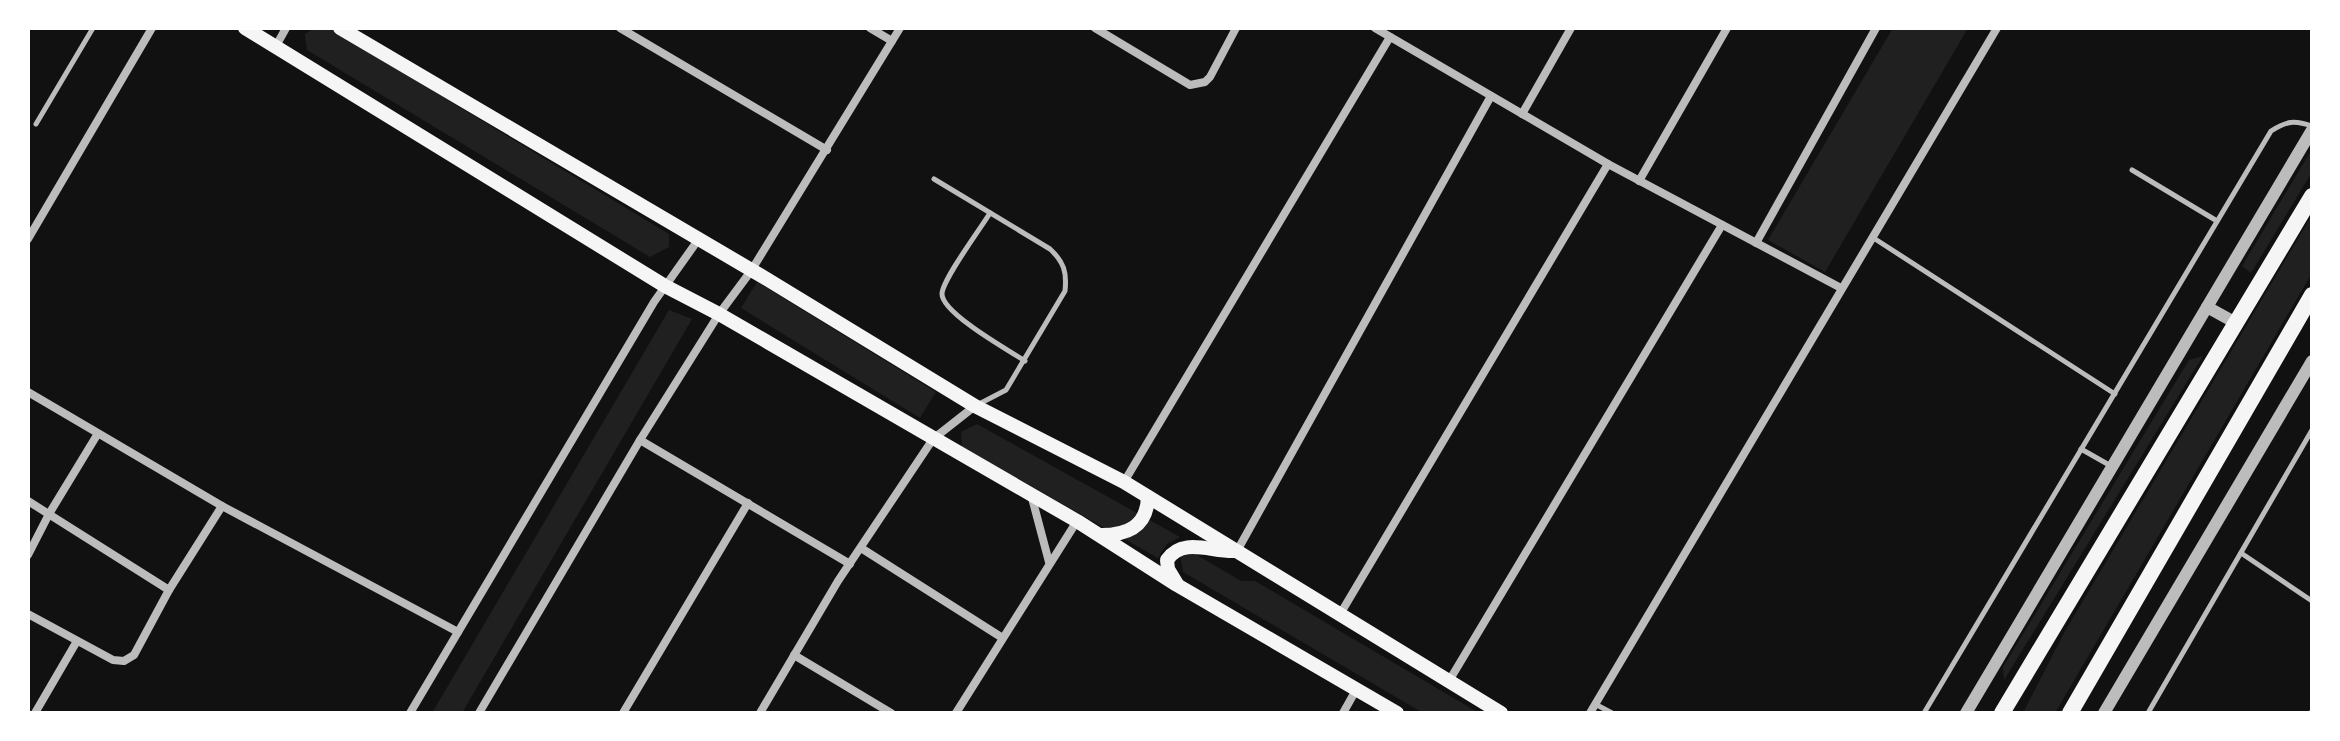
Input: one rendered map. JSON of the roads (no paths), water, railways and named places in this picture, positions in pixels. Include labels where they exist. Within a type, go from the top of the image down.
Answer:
[{"type":"main road","points":[[245,28],[665,286],[719,314],[1032,498],[1077,521],[1177,585],[1397,713]]},
{"type":"main road","points":[[340,28],[975,406],[1124,482],[1501,713]]},
{"type":"main road","points":[[2002,713],[2312,196]]},
{"type":"main road","points":[[2070,713],[2312,295]]},
{"type":"main road","points":[[1100,535],[1119,535],[1135,527],[1146,514],[1148,497]]},
{"type":"main road","points":[[1177,585],[1168,569],[1167,560],[1179,547],[1237,551]]},
{"type":"street","points":[[28,239],[152,28]]},
{"type":"street","points":[[276,46],[286,28]]},
{"type":"street","points":[[620,28],[827,150]]},
{"type":"street","points":[[870,28],[892,41]]},
{"type":"street","points":[[479,713],[640,440],[719,314],[751,271],[900,28]]},
{"type":"street","points":[[1095,28],[1183,83],[1198,85],[1210,77],[1236,28]]},
{"type":"street","points":[[1375,28],[1608,164],[1841,288]]},
{"type":"street","points":[[1522,114],[1571,28]]},
{"type":"street","points":[[1639,181],[1727,28]]},
{"type":"street","points":[[1756,243],[1876,28]]},
{"type":"street","points":[[1590,713],[1997,28]]},
{"type":"street","points":[[1124,482],[1390,37]]},
{"type":"street","points":[[1237,551],[1491,96]]},
{"type":"street","points":[[1966,713],[2312,128]]},
{"type":"street","points":[[1339,616],[1608,164]]},
{"type":"street","points":[[1449,681],[1722,225]]},
{"type":"street","points":[[410,713],[665,286],[698,240]]},
{"type":"street","points":[[2207,307],[2236,323]]},
{"type":"street","points":[[2104,713],[2312,361]]},
{"type":"street","points":[[28,392],[222,506],[458,632]]},
{"type":"street","points":[[760,713],[850,564],[933,439],[975,406]]},
{"type":"street","points":[[28,555],[97,435]]},
{"type":"street","points":[[640,440],[850,564]]},
{"type":"street","points":[[1032,498],[1049,562]]},
{"type":"street","points":[[28,501],[169,590]]},
{"type":"street","points":[[623,713],[748,503]]},
{"type":"street","points":[[28,614],[113,660],[124,661],[134,655],[169,590],[222,506]]},
{"type":"street","points":[[956,713],[1001,637],[1077,521]]},
{"type":"street","points":[[861,548],[1001,637]]},
{"type":"street","points":[[35,713],[77,641]]},
{"type":"street","points":[[794,655],[891,713]]},
{"type":"street","points":[[1343,713],[1356,690]]},
{"type":"lane","points":[[36,124],[93,28]]},
{"type":"lane","points":[[1924,713],[2271,131],[2296,120],[2312,128]]},
{"type":"lane","points":[[2132,170],[2217,221]]},
{"type":"lane","points":[[934,179],[1050,249],[1061,260],[1066,275],[1065,291],[1006,390],[975,406]]},
{"type":"lane","points":[[990,213],[942,291],[943,299],[964,320],[1025,361]]},
{"type":"lane","points":[[1872,237],[2115,394]]},
{"type":"lane","points":[[2148,713],[2312,430]]},
{"type":"lane","points":[[2081,449],[2112,467]]},
{"type":"lane","points":[[2241,553],[2312,601]]},
{"type":"lane","points":[[1595,704],[1612,713]]}]
